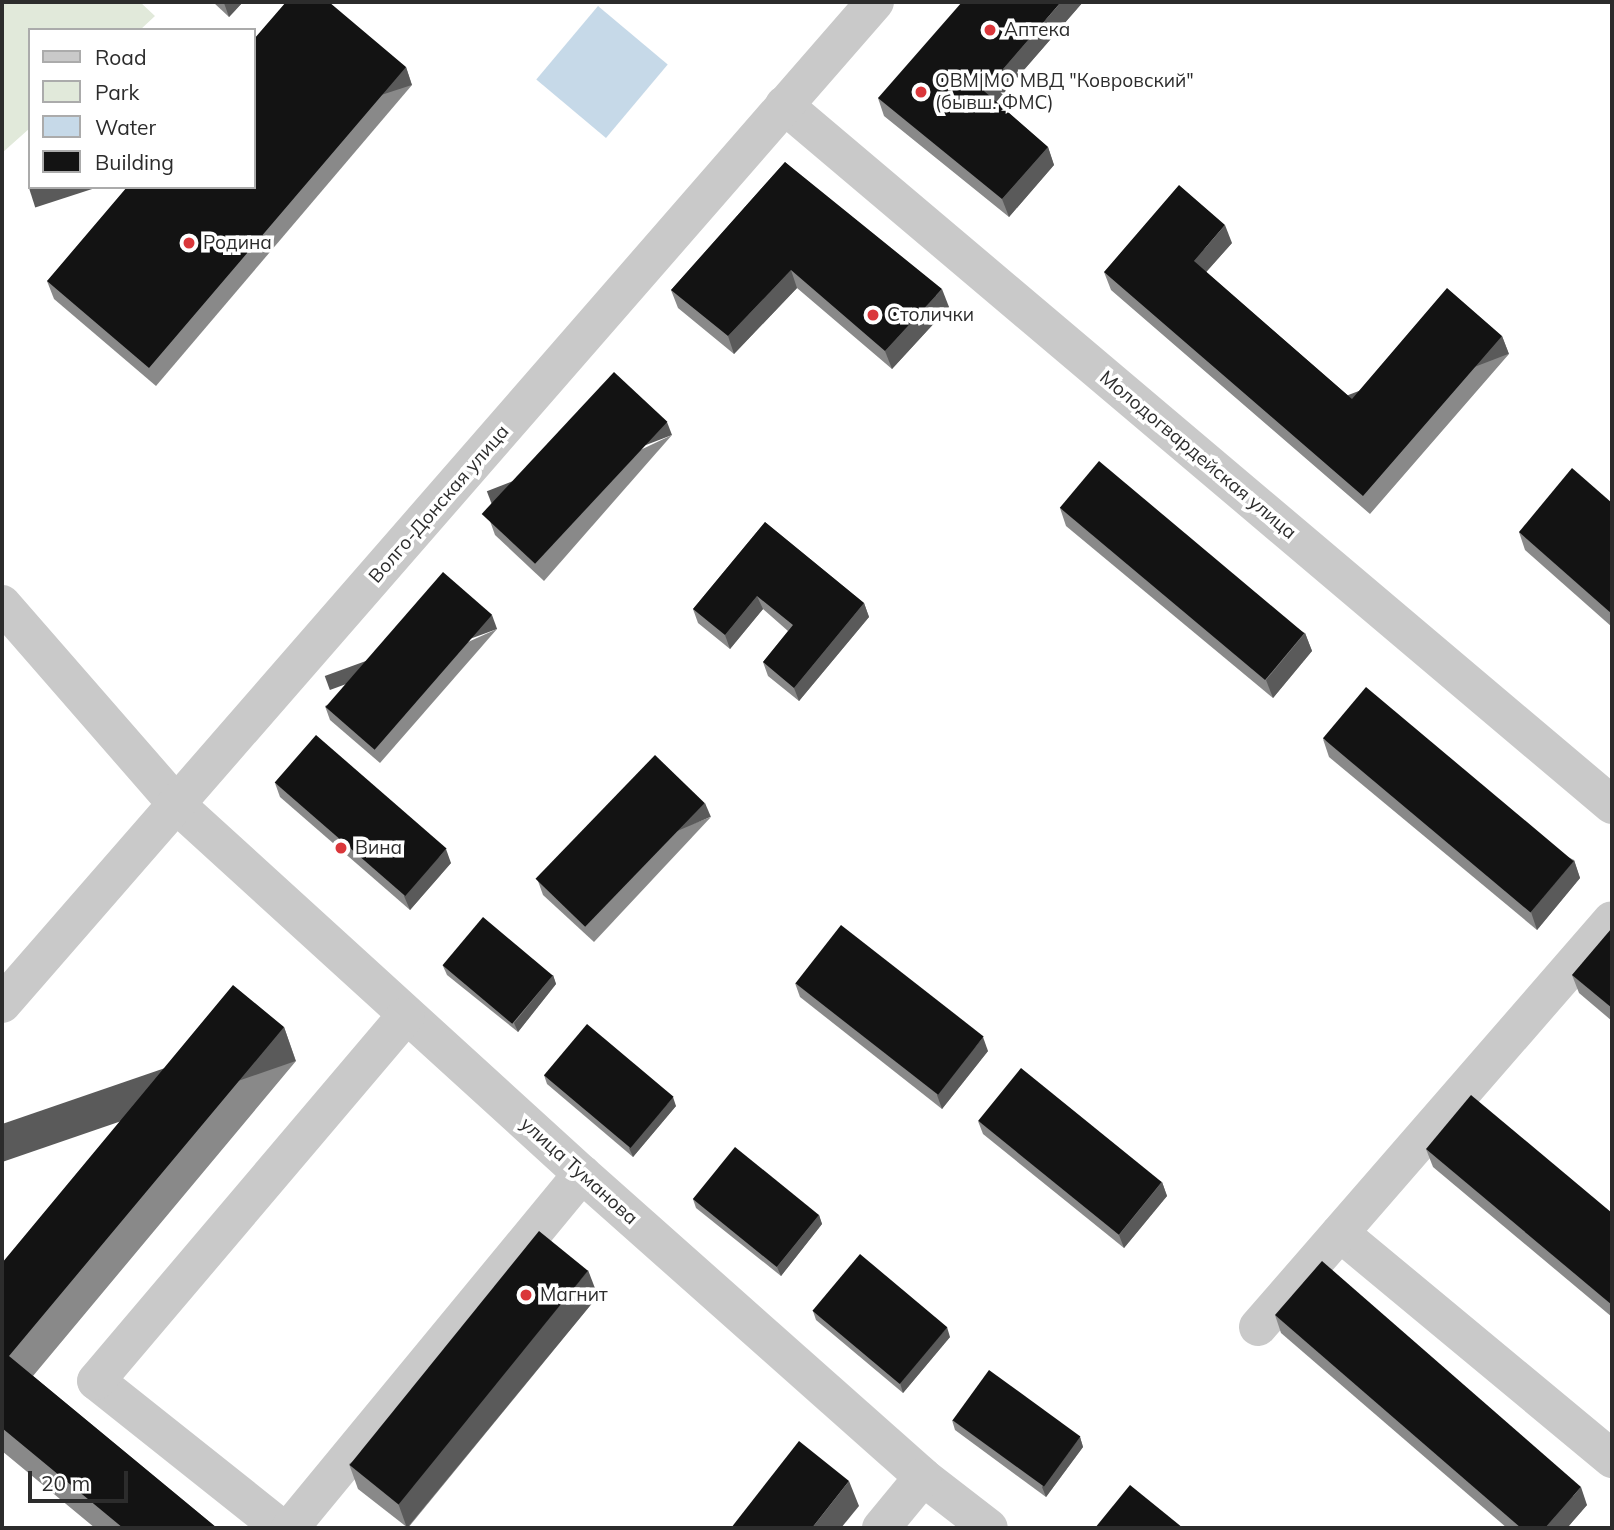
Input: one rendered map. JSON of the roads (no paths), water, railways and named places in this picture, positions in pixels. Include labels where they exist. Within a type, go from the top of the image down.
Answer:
[{"type":"street","name":"Волго-Донская улица","points":[[2,1004],[178,806],[875,2]]},
{"type":"street","name":"Молодогвардейская улица","points":[[784,105],[1612,805]]},
{"type":"street","name":"улица Туманова","points":[[2,604],[178,806],[405,1016],[582,1174],[923,1477],[989,1528]]},
{"type":"street","points":[[1258,1327],[1612,920]]},
{"type":"street","points":[[281,1528],[96,1381],[405,1016]]},
{"type":"street","points":[[290,1528],[582,1174]]},
{"type":"street","points":[[1340,1233],[1612,1460]]},
{"type":"street","points":[[881,1528],[923,1477]]},
{"type":"water","points":[[598,6],[668,64],[606,138],[536,80]]},
{"type":"place","name":"Аптека","points":[[990,30]]},
{"type":"place","name":"ОВМ МО МВД \"Ковровский\" (бывш. ФМС)","points":[[921,92]]},
{"type":"place","name":"Родина","points":[[189,243]]},
{"type":"place","name":"Столички","points":[[873,315]]},
{"type":"place","name":"Вина","points":[[341,848]]},
{"type":"place","name":"Магнит","points":[[526,1295]]}]
